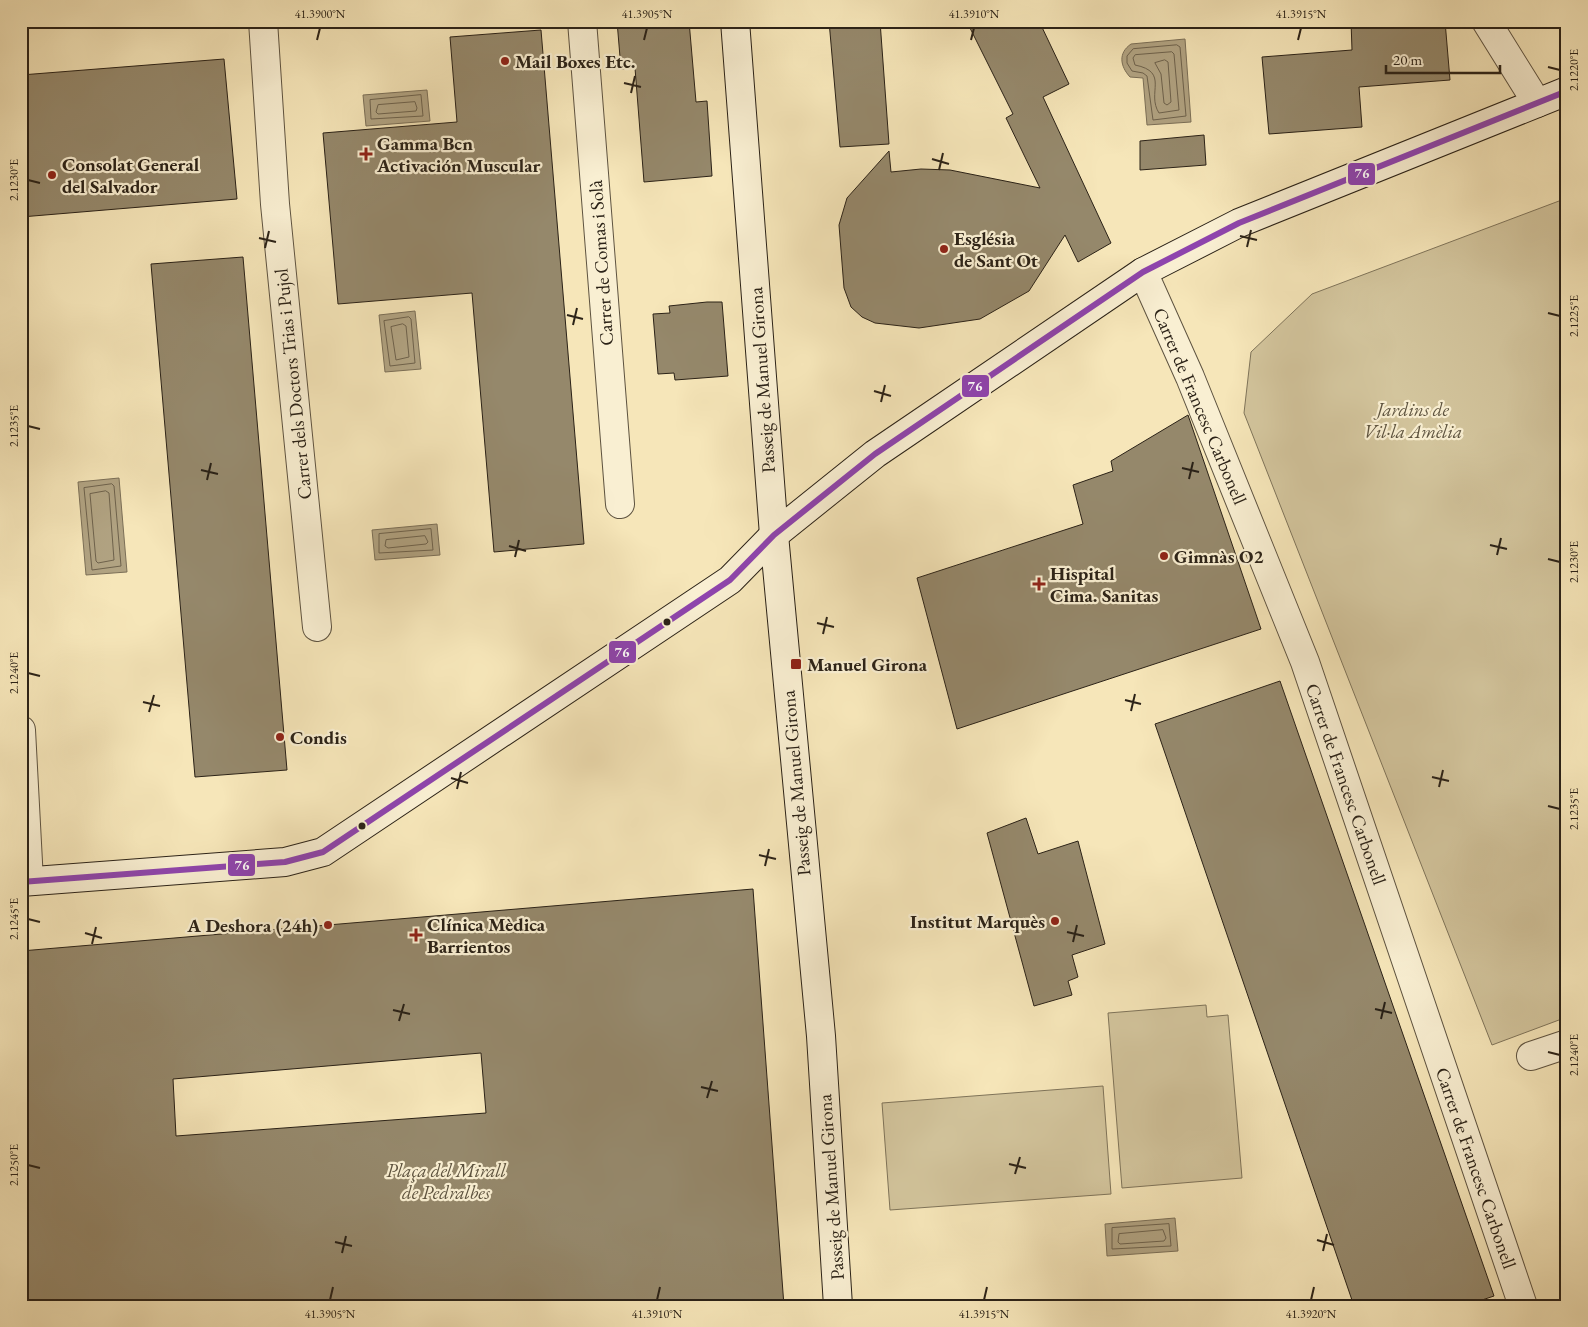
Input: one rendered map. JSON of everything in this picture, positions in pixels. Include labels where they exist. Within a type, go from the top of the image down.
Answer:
[{"type":"street","name":"Carrer dels Doctors Trias i Pujol","points":[[263,21],[275,204],[317,627]]},
{"type":"street","name":"Carrer de Comas i Solà","points":[[582,21],[620,504]]},
{"type":"street","name":"Passeig de Manuel Girona","points":[[735,21],[774,535],[821,1036],[838,1306]]},
{"type":"street","points":[[1486,21],[1537,103]]},
{"type":"street","points":[[21,730],[25,881],[285,862],[323,852],[730,580],[774,535],[875,454],[1143,272],[1239,223],[1567,91]]},
{"type":"street","name":"Carrer de Francesc Carbonell","points":[[1143,272],[1190,377],[1304,662],[1523,1306]]},
{"type":"street","points":[[1531,1056],[1567,1044]]},
{"type":"green space","name":"Jardins de Vil·la Amèlia","points":[[1567,198],[1567,1017],[1492,1045],[1244,413],[1251,352],[1312,294]]},
{"type":"green space","points":[[1206,1005],[1207,1017],[1228,1015],[1242,1178],[1122,1188],[1108,1013]]},
{"type":"green space","points":[[1103,1086],[1111,1194],[890,1210],[882,1103]]},
{"type":"water","points":[[1185,39],[1191,122],[1147,125],[1143,78],[1130,77],[1122,64],[1122,55],[1131,44]]},
{"type":"water","points":[[427,90],[430,121],[366,126],[363,95]]},
{"type":"water","points":[[415,311],[421,369],[385,372],[379,315]]},
{"type":"water","points":[[119,478],[127,572],[86,575],[78,482]]},
{"type":"water","points":[[437,524],[440,555],[375,560],[372,530]]},
{"type":"water","points":[[1175,1218],[1178,1251],[1107,1256],[1105,1224]]},
{"type":"building","points":[[617,21],[689,21],[696,102],[707,101],[712,176],[644,182],[635,68],[621,69]]},
{"type":"building","points":[[829,21],[880,21],[889,144],[840,147]]},
{"type":"building","name":"Església de Sant Ot","points":[[986,21],[1039,21],[1069,84],[1043,97],[1111,243],[1078,262],[1065,235],[1029,291],[980,319],[919,328],[875,323],[862,317],[851,307],[844,288],[839,225],[847,198],[889,151],[891,172],[921,169],[950,170],[1040,188],[1006,118],[1013,114],[970,28]]},
{"type":"building","points":[[1351,21],[1445,21],[1450,80],[1359,87],[1362,127],[1269,134],[1262,57],[1352,50]]},
{"type":"building","points":[[541,30],[584,544],[494,552],[472,293],[338,304],[323,133],[457,122],[450,37]]},
{"type":"building","points":[[224,59],[237,199],[21,217],[21,75]]},
{"type":"building","points":[[1204,135],[1206,165],[1140,170],[1140,141]]},
{"type":"building","points":[[243,257],[287,770],[195,777],[151,264]]},
{"type":"building","points":[[722,302],[728,376],[675,380],[674,373],[658,374],[653,314],[670,313],[669,306]]},
{"type":"building","points":[[1188,415],[1261,629],[957,729],[917,578],[1083,524],[1073,485],[1113,471],[1111,461]]},
{"type":"building","points":[[1280,681],[1494,1296],[1464,1306],[1354,1306],[1155,724]]},
{"type":"building","name":"Institut Marquès","points":[[1026,818],[1038,854],[1078,841],[1105,944],[1072,955],[1078,977],[1068,981],[1072,995],[1034,1006],[987,833]]},
{"type":"building","points":[[753,889],[784,1306],[21,1306],[21,951]],"holes":[[[481,1053],[486,1113],[176,1136],[173,1079]]]},
{"type":"transit line","name":"76","points":[[21,882],[285,862],[323,852],[730,580],[774,535],[875,454],[1143,272],[1239,223],[1567,91]]},
{"type":"place","name":"Mail Boxes Etc.","points":[[505,61]]},
{"type":"place","name":"Gamma Bcn Activación Muscular","points":[[366,154]]},
{"type":"place","name":"Consolat General del Salvador","points":[[52,175]]},
{"type":"place","name":"Església de Sant Ot","points":[[944,249]]},
{"type":"place","name":"Gimnàs O2","points":[[1164,556]]},
{"type":"place","name":"Hispital Cima. Sanitas","points":[[1039,584]]},
{"type":"place","name":"Manuel Girona","points":[[796,664]]},
{"type":"place","name":"Condis","points":[[280,737]]},
{"type":"place","name":"Institut Marquès","points":[[1055,921]]},
{"type":"place","name":"A Deshora (24h)","points":[[328,925]]},
{"type":"place","name":"Clínica Mèdica Barrientos","points":[[416,935]]},
{"type":"park label","name":"Plaça del Mirall de Pedralbes","points":[[446,1181]]}]
